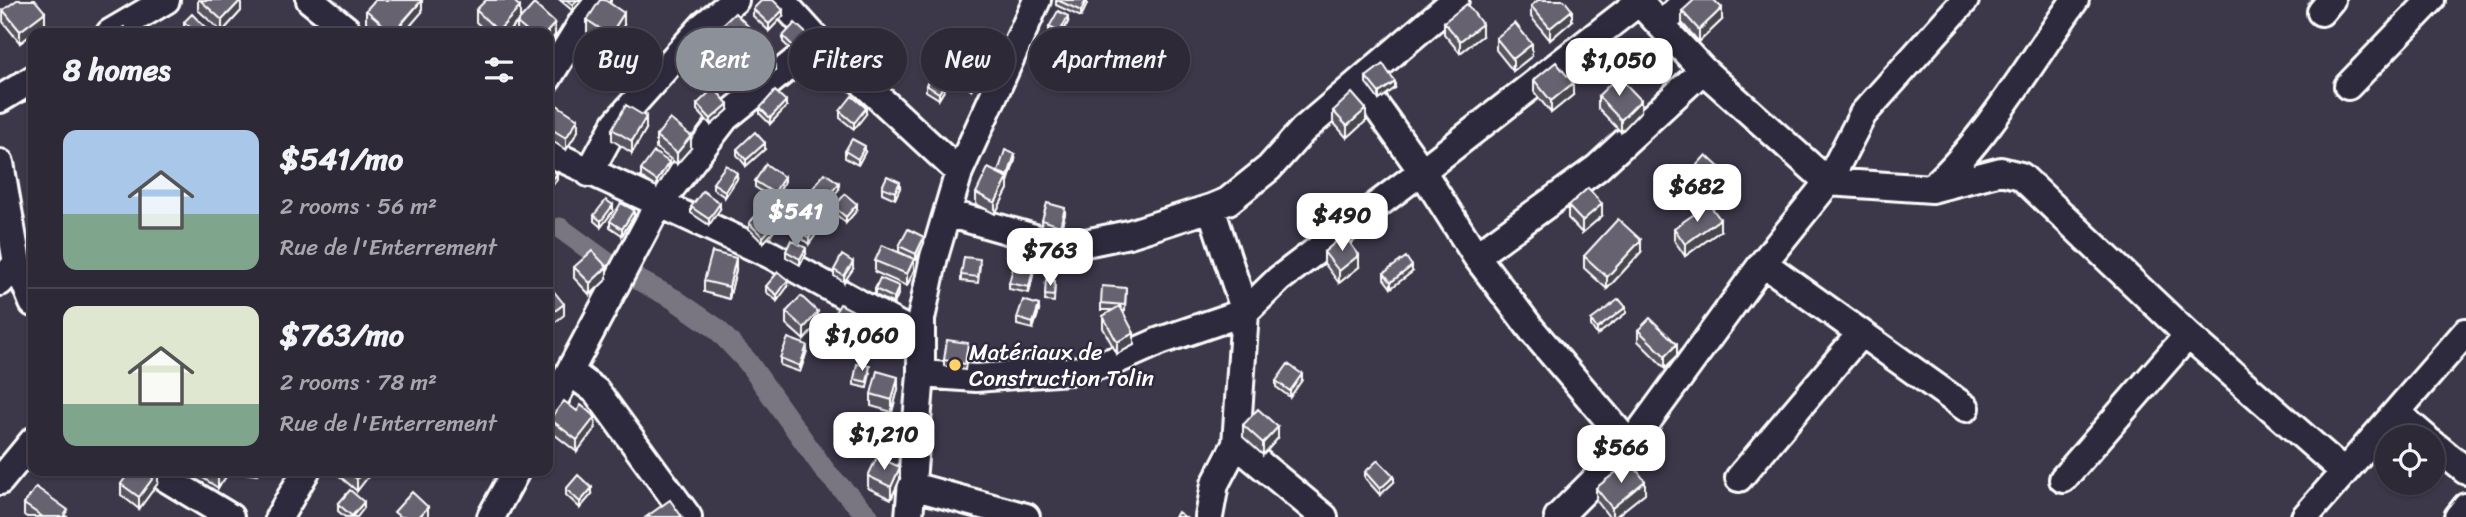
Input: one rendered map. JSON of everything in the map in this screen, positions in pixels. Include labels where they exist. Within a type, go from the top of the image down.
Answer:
[{"type":"street","points":[[118,28],[166,0]]},
{"type":"street","points":[[310,0],[342,28]]},
{"type":"street","points":[[553,70],[596,0]]},
{"type":"street","points":[[589,173],[616,122],[704,24],[735,0]]},
{"type":"street","points":[[781,0],[807,28]]},
{"type":"street","points":[[909,517],[921,374],[920,337],[934,257],[959,172],[1037,0]]},
{"type":"street","points":[[947,214],[1066,247],[1129,234],[1228,201],[1269,169],[1303,130],[1455,0]]},
{"type":"street","points":[[1661,25],[1687,0]]},
{"type":"street","points":[[1559,517],[1630,445],[1763,263],[1828,182],[1863,114],[1965,0]]},
{"type":"street","points":[[1932,189],[1968,149],[2075,0]]},
{"type":"street","points":[[2348,86],[2431,0]]},
{"type":"street","points":[[921,374],[976,377],[1082,370],[1117,360],[1160,341],[1245,312],[1279,279],[1422,171],[1638,1],[1703,70],[1828,182],[1932,189],[2001,171],[2021,176],[2188,335],[2343,471]]},
{"type":"street","points":[[553,403],[658,205],[725,118],[789,67]]},
{"type":"street","points":[[1476,256],[1597,168],[1703,70]]},
{"type":"street","points":[[0,99],[28,82]]},
{"type":"street","points":[[1359,82],[1422,171],[1476,256],[1532,330],[1630,445]]},
{"type":"street","points":[[872,91],[959,172]]},
{"type":"street","points":[[553,155],[771,255],[920,337]]},
{"type":"street","points":[[0,163],[9,273],[28,297]]},
{"type":"street","points":[[1209,517],[1215,484],[1236,443],[1245,312],[1211,208]]},
{"type":"street","points":[[1763,263],[1966,408]]},
{"type":"street","points":[[2305,517],[2466,332]]},
{"type":"street","points":[[1739,478],[1861,333]]},
{"type":"street","points":[[2063,479],[2188,335]]},
{"type":"street","points":[[570,372],[596,391],[688,517]]},
{"type":"street","points":[[2397,413],[2411,425]]},
{"type":"street","points":[[1236,443],[1324,517]]},
{"type":"street","points":[[0,481],[28,447]]},
{"type":"street","points":[[2445,454],[2466,471]]},
{"type":"street","points":[[162,476],[230,517]]},
{"type":"street","points":[[279,517],[303,476]]},
{"type":"street","points":[[491,517],[513,476]]},
{"type":"street","points":[[912,486],[1026,517]]},
{"type":"street","points":[[2458,517],[2466,507]]},
{"type":"building","points":[[17,0],[35,0],[45,12],[20,31],[3,10]]},
{"type":"building","points":[[200,0],[241,0],[222,20]]},
{"type":"building","points":[[375,0],[422,0],[397,28],[387,28],[366,10]]},
{"type":"building","points":[[486,0],[513,0],[520,7],[501,28],[495,28],[476,10]]},
{"type":"building","points":[[600,0],[605,0],[624,13],[614,28],[599,28],[587,20]]},
{"type":"building","points":[[762,0],[773,0],[783,10],[769,24],[753,9]]},
{"type":"building","points":[[1057,0],[1086,0],[1081,11]]},
{"type":"building","points":[[1538,0],[1564,0],[1572,10],[1550,28],[1531,6]]},
{"type":"building","points":[[1694,0],[1714,0],[1722,8],[1699,30],[1682,11]]},
{"type":"building","points":[[534,4],[555,23],[550,28],[523,28],[517,23]]},
{"type":"building","points":[[1467,4],[1482,24],[1460,41],[1444,22]]},
{"type":"building","points":[[1058,11],[1068,16],[1062,28],[1049,27]]},
{"type":"building","points":[[735,13],[750,28],[719,28]]},
{"type":"building","points":[[192,14],[206,28],[191,28],[184,22]]},
{"type":"building","points":[[1515,23],[1532,44],[1513,59],[1496,38]]},
{"type":"building","points":[[789,30],[789,42],[783,36]]},
{"type":"building","points":[[1556,62],[1573,83],[1551,101],[1534,80]]},
{"type":"building","points":[[1383,64],[1395,82],[1379,93],[1366,77]]},
{"type":"building","points":[[1618,76],[1641,100],[1621,120],[1598,96]]},
{"type":"building","points":[[711,91],[717,91],[728,104],[711,119],[697,104]]},
{"type":"building","points":[[775,91],[786,101],[770,118],[760,108]]},
{"type":"building","points":[[1352,93],[1366,109],[1347,126],[1333,111]]},
{"type":"building","points":[[852,96],[866,108],[854,123],[840,111]]},
{"type":"building","points":[[553,105],[578,119],[566,138],[553,130]]},
{"type":"building","points":[[626,105],[646,117],[632,141],[612,129]]},
{"type":"building","points":[[670,119],[691,136],[677,153],[656,136]]},
{"type":"building","points":[[755,132],[765,143],[746,160],[737,149]]},
{"type":"building","points":[[852,139],[865,146],[858,159],[845,151]]},
{"type":"building","points":[[1005,150],[1015,154],[1008,176],[998,172]]},
{"type":"building","points":[[654,152],[669,162],[657,181],[641,170]]},
{"type":"building","points":[[1706,155],[1720,168],[1699,191],[1685,178]]},
{"type":"building","points":[[766,164],[784,177],[774,193],[755,181]]},
{"type":"building","points":[[726,165],[737,173],[725,191],[713,183]]},
{"type":"building","points":[[988,168],[1008,178],[995,203],[976,193]]},
{"type":"building","points":[[825,173],[839,183],[827,198],[813,188]]},
{"type":"building","points":[[887,176],[900,182],[895,192],[882,187]]},
{"type":"building","points":[[1588,188],[1602,204],[1582,221],[1568,206]]},
{"type":"building","points":[[703,191],[720,203],[709,219],[691,207]]},
{"type":"building","points":[[845,194],[857,204],[846,217],[834,207]]},
{"type":"building","points":[[776,196],[790,210],[780,220],[766,206]]},
{"type":"building","points":[[606,200],[613,205],[601,221],[594,215]]},
{"type":"building","points":[[621,203],[634,210],[622,229],[610,221]]},
{"type":"building","points":[[1047,203],[1065,208],[1060,226],[1042,220]]},
{"type":"building","points":[[1709,204],[1720,219],[1685,244],[1674,228]]},
{"type":"building","points":[[760,211],[774,225],[763,237],[749,223]]},
{"type":"building","points":[[811,211],[822,220],[809,238],[797,229]]},
{"type":"building","points":[[1618,219],[1641,240],[1607,277],[1584,256]]},
{"type":"building","points":[[908,229],[924,237],[916,254],[899,246]]},
{"type":"building","points":[[1344,235],[1359,255],[1339,271],[1324,252]]},
{"type":"building","points":[[791,240],[806,248],[800,259],[786,251]]},
{"type":"building","points":[[882,245],[914,259],[907,274],[875,261]]},
{"type":"building","points":[[592,251],[607,267],[590,283],[574,267]]},
{"type":"building","points":[[712,252],[736,258],[729,287],[704,281]]},
{"type":"building","points":[[842,255],[853,262],[844,276],[834,270]]},
{"type":"building","points":[[964,257],[980,259],[978,277],[961,275]]},
{"type":"building","points":[[1406,257],[1412,266],[1391,282],[1384,273]]},
{"type":"building","points":[[1014,264],[1033,269],[1029,287],[1009,283]]},
{"type":"building","points":[[778,272],[788,280],[777,295],[766,286]]},
{"type":"building","points":[[880,278],[899,286],[894,298],[875,289]]},
{"type":"building","points":[[1046,280],[1055,281],[1054,296],[1045,295]]},
{"type":"building","points":[[1102,286],[1126,288],[1125,305],[1101,303]]},
{"type":"building","points":[[553,290],[564,304],[553,312]]},
{"type":"building","points":[[801,296],[818,312],[804,328],[786,312]]},
{"type":"building","points":[[1619,299],[1626,307],[1597,329],[1591,320]]},
{"type":"building","points":[[1023,300],[1039,305],[1033,323],[1017,318]]},
{"type":"building","points":[[840,304],[859,314],[844,342],[824,332]]},
{"type":"building","points":[[1120,306],[1134,333],[1117,342],[1103,316]]},
{"type":"building","points":[[1650,318],[1677,344],[1665,356],[1638,330]]},
{"type":"building","points":[[869,328],[884,333],[879,349],[864,343]]},
{"type":"building","points":[[788,338],[807,345],[800,366],[780,358]]},
{"type":"building","points":[[947,340],[968,343],[965,364],[944,360]]},
{"type":"building","points":[[857,364],[870,366],[867,382],[854,379]]},
{"type":"building","points":[[1288,364],[1302,374],[1290,391],[1276,381]]},
{"type":"building","points":[[877,371],[898,377],[892,400],[871,394]]},
{"type":"building","points":[[564,401],[577,411],[581,405],[595,417],[577,440],[553,421],[553,415]]},
{"type":"building","points":[[1258,409],[1278,427],[1263,443],[1243,425]]},
{"type":"building","points":[[877,457],[900,467],[891,487],[868,476]]},
{"type":"building","points":[[1378,460],[1394,476],[1380,489],[1365,472]]},
{"type":"building","points":[[1630,461],[1645,481],[1612,508],[1596,488]]},
{"type":"building","points":[[578,475],[592,488],[580,502],[566,489]]},
{"type":"building","points":[[127,476],[154,476],[139,497],[121,484]]},
{"type":"building","points":[[36,487],[68,510],[63,517],[43,517],[24,504]]},
{"type":"building","points":[[350,490],[364,502],[352,516],[338,504]]},
{"type":"building","points":[[412,492],[428,507],[419,517],[400,517],[394,512]]},
{"type":"building","points":[[670,500],[682,517],[646,517]]},
{"type":"waterway","points":[[560,228],[612,266]]},
{"type":"waterway","points":[[631,276],[674,299],[716,328],[747,361],[826,472],[869,517]]},
{"type":"place","name":"Matériaux de Construction Tolin","points":[[955,365]]}]
